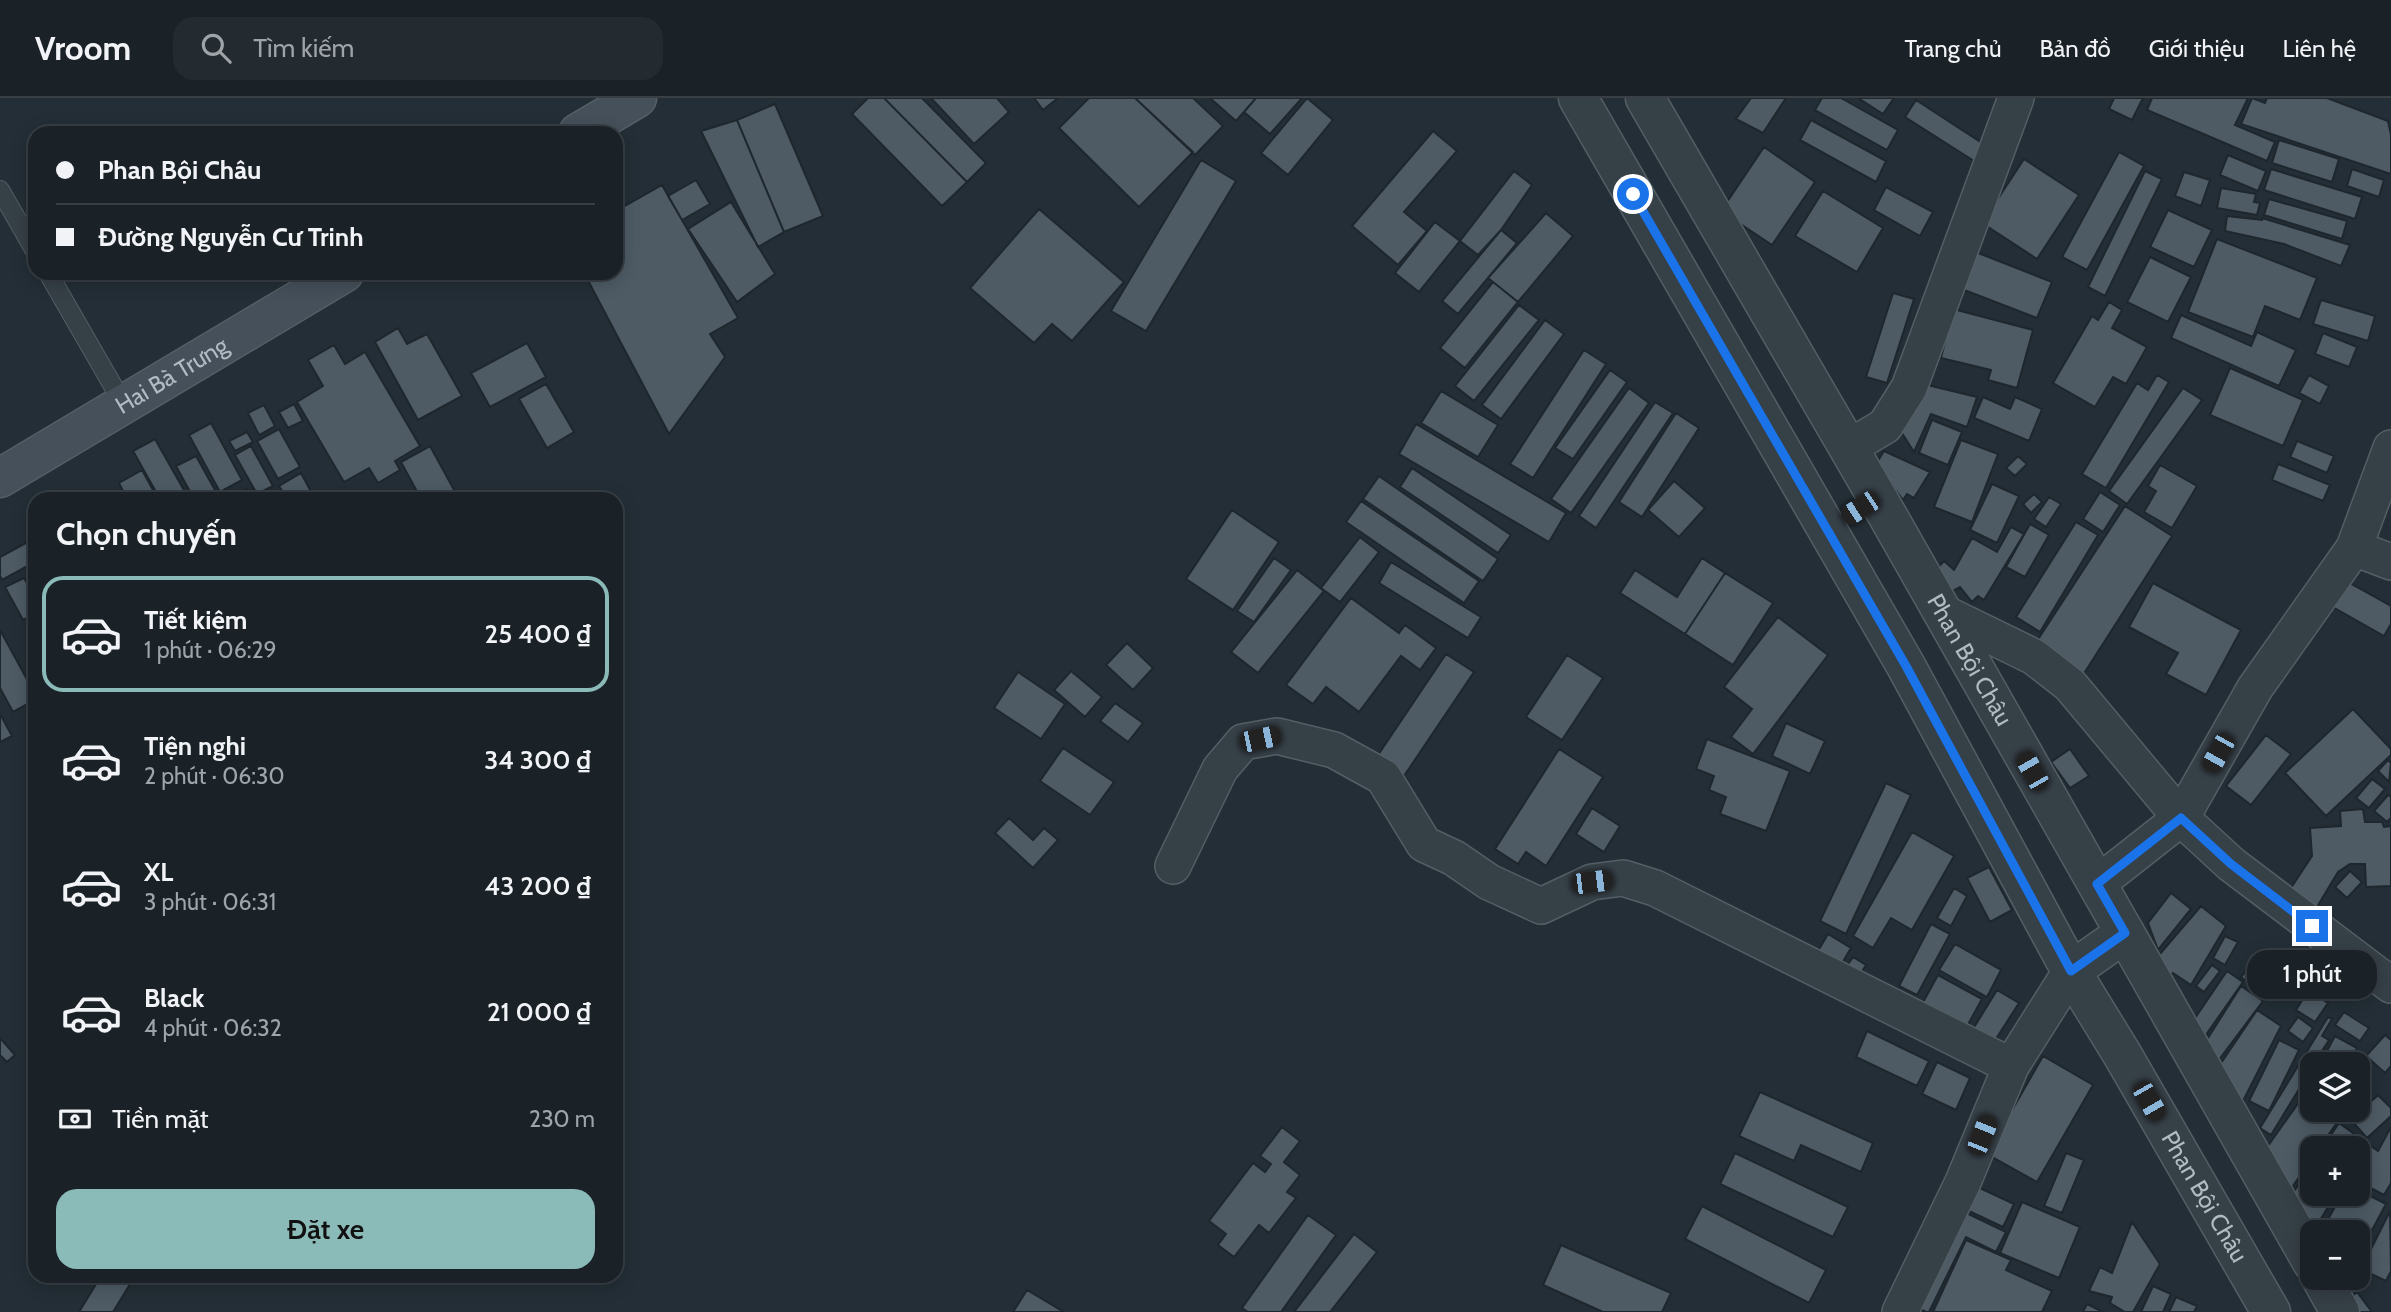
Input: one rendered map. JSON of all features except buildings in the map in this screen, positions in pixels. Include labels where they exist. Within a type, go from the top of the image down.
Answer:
[{"type":"main road","points":[[591,126],[637,98]]},
{"type":"main road","name":"Hai Bà Trưng","points":[[0,478],[332,280]]},
{"type":"street","name":"Phan Bội Châu","points":[[1578,98],[1906,666],[2071,971],[2271,1312]]},
{"type":"street","name":"Phan Bội Châu","points":[[1645,98],[1877,497],[2300,1241]]},
{"type":"street","points":[[1848,448],[1885,426],[1909,388],[2016,98]]},
{"type":"street","points":[[2097,884],[2181,818],[2255,688],[2354,548],[2391,448]]},
{"type":"street","points":[[1827,529],[1877,497]]},
{"type":"street","points":[[2354,548],[2391,562]]},
{"type":"street","points":[[1942,612],[2034,657],[2070,685],[2181,818],[2231,864],[2391,985]]},
{"type":"street","points":[[1172,866],[1220,769],[1243,743],[1277,736],[1335,750],[1383,777],[1424,844],[1454,858],[1489,882],[1541,906],[1592,882],[1623,878],[1656,888],[2011,1066]]},
{"type":"street","points":[[1900,1312],[1963,1182],[2011,1066],[2071,971],[2125,933]]},
{"type":"street","points":[[2328,1290],[2340,1312]]},
{"type":"lane","points":[[0,190],[28,239]]},
{"type":"lane","points":[[52,280],[124,405]]},
{"type":"route","points":[[1633,194],[1906,666],[2071,971],[2125,933],[2097,884],[2181,818],[2231,864],[2312,926]]}]
